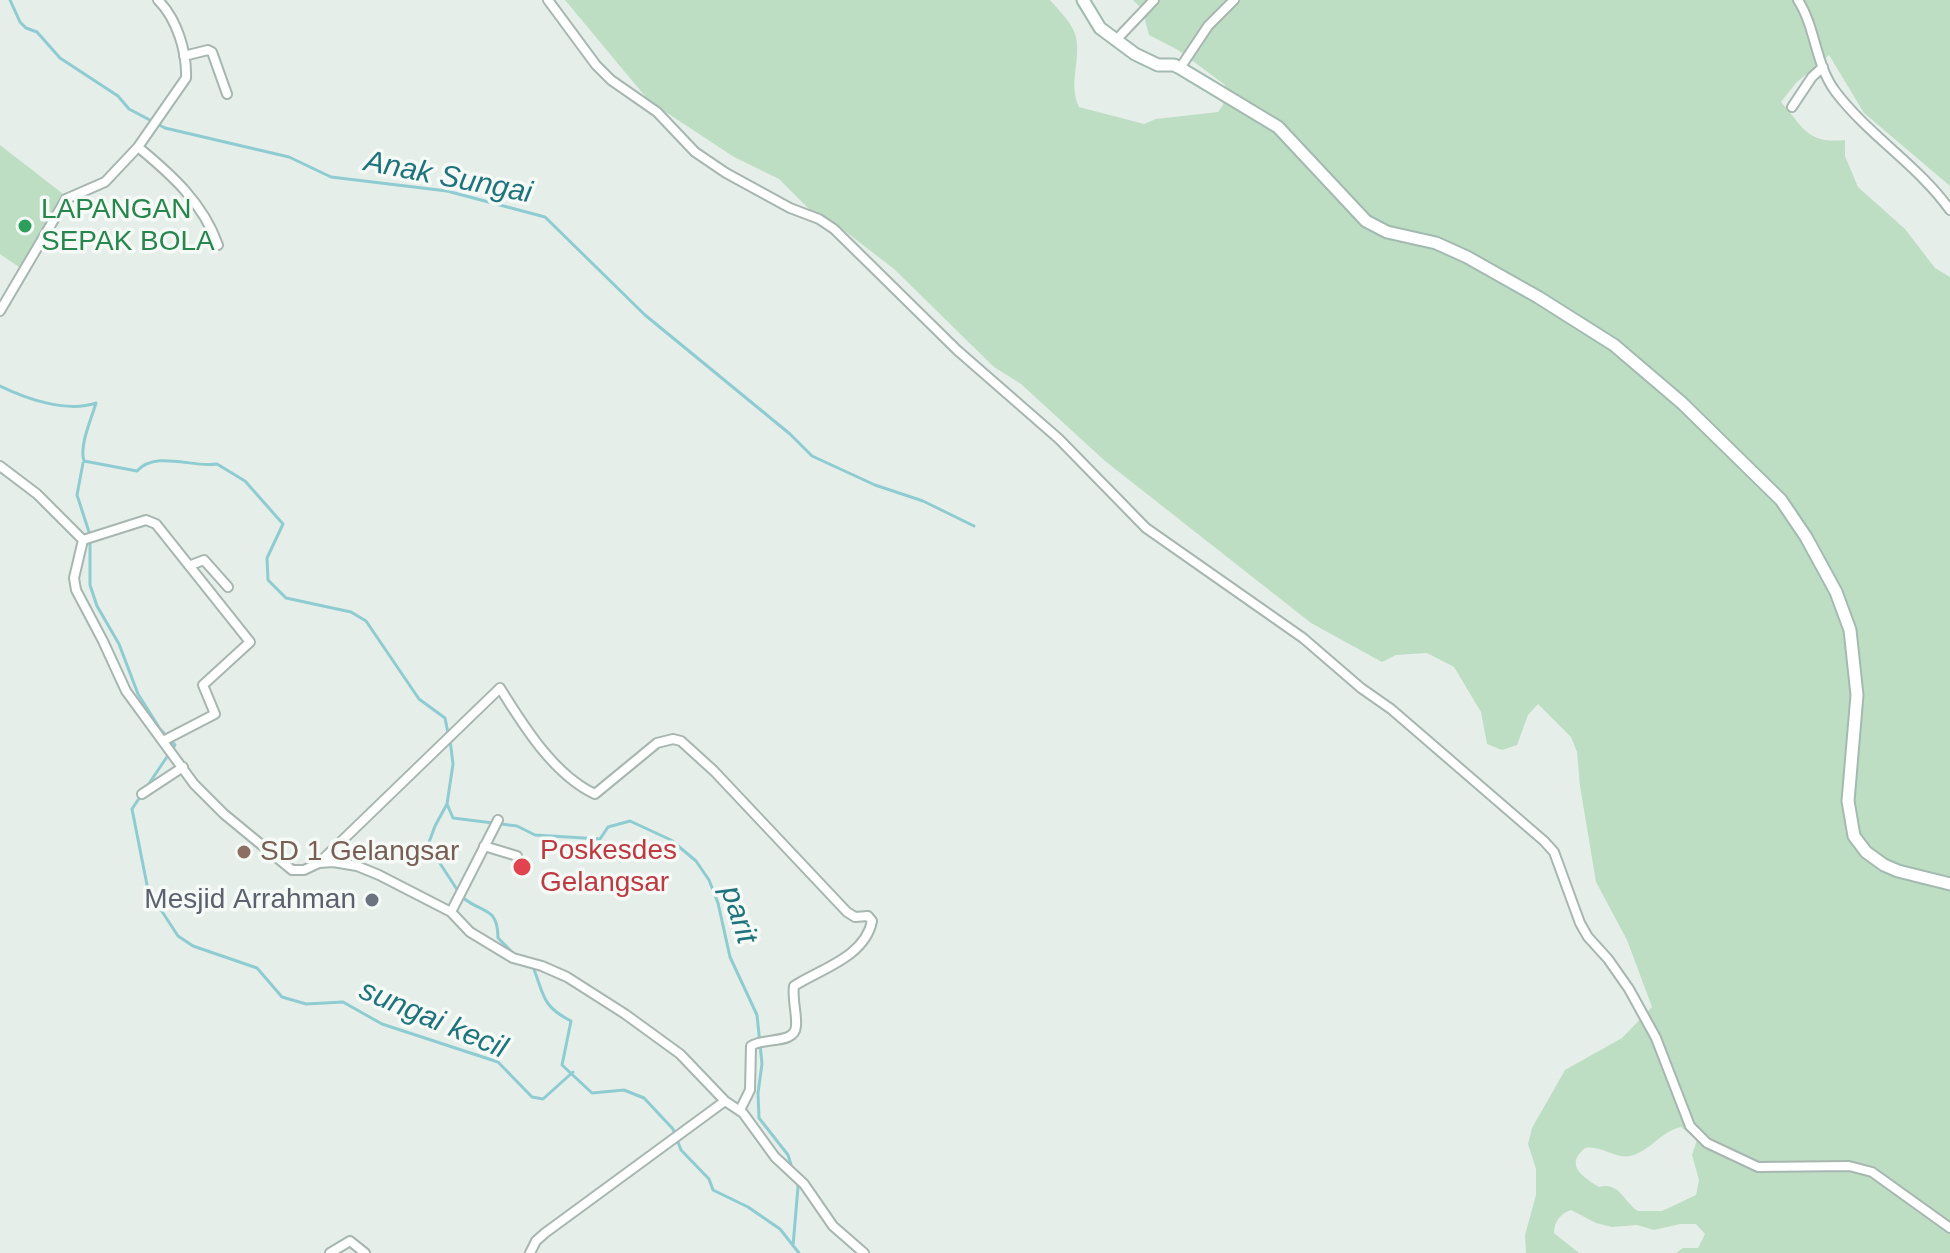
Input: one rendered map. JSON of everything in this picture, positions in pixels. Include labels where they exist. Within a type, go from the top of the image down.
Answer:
[{"type":"street","points":[[0,311],[66,199],[105,182],[138,147],[186,78],[184,56],[173,22],[158,0]]},
{"type":"street","points":[[548,0],[596,65],[611,80],[657,112],[684,143],[726,173],[834,229],[957,350],[1059,439],[1146,528],[1303,638],[1544,841],[1554,852],[1588,937],[1618,974],[1656,1038],[1690,1126],[1699,1138],[1758,1167],[1849,1166],[1872,1172],[1950,1228]]},
{"type":"street","points":[[1083,0],[1093,20],[1116,40],[1150,62],[1180,68],[1278,127],[1366,221],[1387,232],[1436,243],[1467,257],[1614,345],[1690,410],[1781,500],[1806,537],[1836,592],[1850,630],[1857,695],[1848,801],[1854,836],[1866,852],[1884,865],[1950,884]]},
{"type":"street","points":[[1116,40],[1154,0]]},
{"type":"street","points":[[1180,68],[1208,26],[1234,0]]},
{"type":"street","points":[[1798,0],[1808,17],[1823,67],[1835,91],[1950,210]]},
{"type":"street","points":[[184,56],[208,50],[212,52],[227,94]]},
{"type":"street","points":[[1792,107],[1812,77],[1823,67]]},
{"type":"street","points":[[138,147],[162,166],[189,195],[206,217],[218,245]]},
{"type":"street","points":[[0,466],[37,494],[83,540]]},
{"type":"street","points":[[83,540],[150,521],[156,524],[250,642],[203,685],[215,714],[167,740]]},
{"type":"street","points":[[83,540],[74,578],[76,590],[126,691],[167,740],[175,757],[224,814],[292,870],[304,870],[319,863],[500,688],[517,715],[557,764],[593,793],[598,794],[657,743],[673,739],[681,741],[714,771],[847,912],[855,917],[868,916],[872,921],[866,935],[844,958],[794,986],[796,1027],[793,1034],[786,1038],[759,1041],[749,1049],[750,1090],[740,1110]]},
{"type":"street","points":[[191,565],[204,560],[228,587]]},
{"type":"street","points":[[142,794],[183,767]]},
{"type":"street","points":[[451,912],[498,820]]},
{"type":"street","points":[[484,846],[517,856]]},
{"type":"street","points":[[319,863],[343,863],[364,869],[451,912],[470,932],[513,958],[567,977],[643,1026],[680,1054],[725,1101],[740,1110],[769,1151],[804,1184],[833,1226],[864,1253]]},
{"type":"street","points":[[530,1253],[545,1233],[725,1101]]},
{"type":"street","points":[[330,1253],[350,1241],[365,1253]]},
{"type":"green space","points":[[565,0],[1050,0],[1069,22],[1076,37],[1075,90],[1079,107],[1144,124],[1156,119],[1218,112],[1223,105],[1225,85],[1178,50],[1149,35],[1142,9],[1133,0],[1950,0],[1950,186],[1864,113],[1829,55],[1796,83],[1781,102],[1801,127],[1814,137],[1845,140],[1845,156],[1858,187],[1905,229],[1935,268],[1950,277],[1950,1253],[1676,1253],[1683,1248],[1698,1248],[1705,1234],[1696,1224],[1654,1230],[1637,1225],[1612,1227],[1596,1223],[1571,1210],[1559,1218],[1554,1233],[1579,1253],[1526,1253],[1525,1235],[1536,1195],[1536,1169],[1528,1144],[1532,1128],[1565,1070],[1622,1038],[1652,1007],[1627,940],[1596,882],[1577,752],[1571,737],[1538,704],[1528,715],[1517,745],[1502,750],[1487,744],[1481,712],[1454,667],[1427,653],[1396,655],[1382,662],[1311,623],[1105,461],[1021,384],[994,367],[894,269],[828,218],[819,219],[779,179],[734,157],[649,101]],"holes":[[[1681,1127],[1697,1140],[1692,1155],[1699,1180],[1696,1195],[1662,1211],[1638,1211],[1612,1187],[1599,1187],[1587,1179],[1576,1165],[1579,1154],[1585,1148],[1630,1156]]]},
{"type":"green space","name":"LAPANGAN SEPAK BOLA","points":[[0,145],[67,197],[22,269],[0,254]]},
{"type":"waterway","name":"Anak Sungai","points":[[10,0],[20,22],[37,32],[60,58],[118,96],[129,109],[165,128],[289,157],[331,177],[447,191],[545,217],[645,315],[790,434],[812,456],[875,485],[923,501],[974,526]]},
{"type":"waterway","points":[[0,386],[22,396],[60,405],[96,403],[84,441],[84,461],[137,471],[145,465],[164,461],[217,464],[245,481],[283,524],[267,558],[268,580],[286,598],[351,612],[366,621],[419,699],[445,718],[448,733]]},
{"type":"waterway","name":"sungai kecil","points":[[83,463],[77,495],[90,535],[90,585],[97,606],[119,644],[138,694],[160,729],[175,745],[146,788]]},
{"type":"waterway","points":[[450,740],[453,764],[447,804],[428,845],[458,891]]},
{"type":"waterway","name":"sungai kecil","points":[[142,794],[132,809],[148,890],[178,936],[193,946],[257,968],[282,997],[306,1004],[343,1002],[382,1024],[498,1062],[532,1097],[543,1099],[573,1072]]},
{"type":"waterway","name":"parit","points":[[447,804],[453,818],[517,826],[535,835],[600,839],[608,827],[630,821],[671,840],[696,861],[709,880],[718,903],[730,957],[757,1015],[762,1064],[759,1118],[788,1155],[792,1168]]},
{"type":"waterway","points":[[462,897],[492,915],[498,938],[514,954]]},
{"type":"waterway","points":[[533,967],[549,1004],[571,1021],[562,1065],[592,1093],[624,1090],[644,1098],[673,1129],[681,1150],[709,1179],[713,1190],[748,1207],[780,1229],[799,1253]]},
{"type":"waterway","name":"parit","points":[[793,1246],[797,1182]]},
{"type":"place","name":"LAPANGAN SEPAK BOLA","points":[[25,226]]},
{"type":"place","name":"SD 1 Gelangsar","points":[[244,852]]},
{"type":"place","name":"Poskesdes Gelangsar","points":[[522,867]]},
{"type":"place","name":"Mesjid Arrahman","points":[[372,900]]}]
